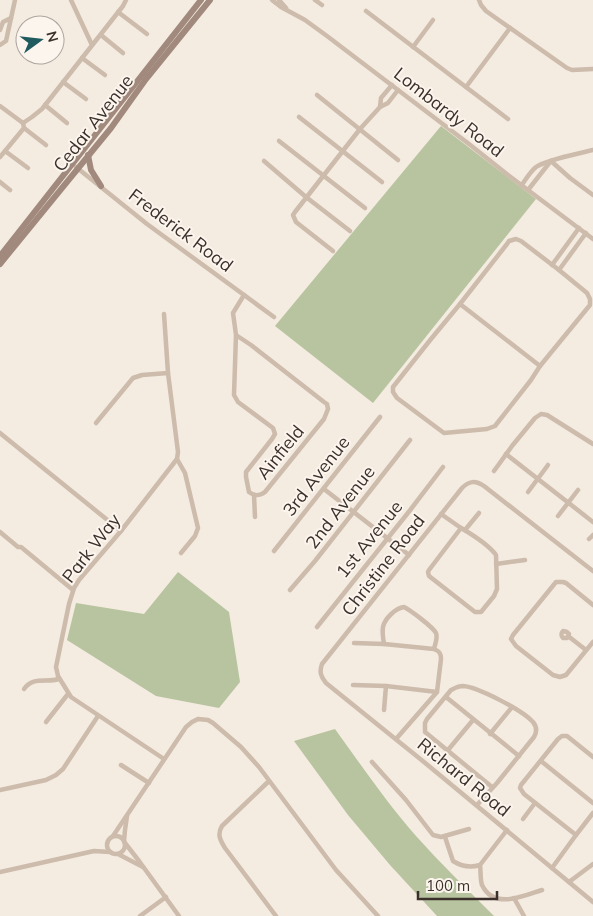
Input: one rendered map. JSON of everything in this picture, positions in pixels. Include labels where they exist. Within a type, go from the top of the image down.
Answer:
[{"type":"main road","name":"Cedar Avenue","points":[[0,264],[201,0]]},
{"type":"main road","name":"Cedar Avenue","points":[[0,256],[75,166],[88,156],[111,128],[166,54],[210,0]]},
{"type":"main road","points":[[88,156],[90,170],[101,186]]},
{"type":"street","points":[[0,46],[6,40],[15,0]]},
{"type":"street","points":[[71,0],[92,45]]},
{"type":"street","points":[[0,158],[23,125],[45,105],[101,35],[126,0]]},
{"type":"street","name":"Lombardy Road","points":[[272,0],[287,9]]},
{"type":"street","name":"Lombardy Road","points":[[279,0],[287,9],[320,31],[392,85],[593,239]]},
{"type":"street","points":[[315,0],[322,5]]},
{"type":"street","points":[[479,0],[486,11],[566,68],[575,70],[593,69]]},
{"type":"street","points":[[366,11],[508,119]]},
{"type":"street","points":[[118,12],[147,34]]},
{"type":"street","points":[[0,30],[1,24],[11,18]]},
{"type":"street","points":[[413,47],[433,20]]},
{"type":"street","points":[[466,87],[510,28]]},
{"type":"street","points":[[101,35],[123,53]]},
{"type":"street","points":[[82,58],[105,75]]},
{"type":"street","points":[[63,82],[86,99]]},
{"type":"street","points":[[380,107],[381,98],[392,85]]},
{"type":"street","points":[[333,251],[296,222],[295,212],[360,129],[380,107],[388,103],[398,90]]},
{"type":"street","points":[[317,95],[398,160]]},
{"type":"street","points":[[45,105],[67,123]]},
{"type":"street","points":[[0,106],[46,145]]},
{"type":"street","points":[[299,117],[382,182]]},
{"type":"street","points":[[279,141],[365,208]]},
{"type":"street","points":[[522,186],[536,168],[551,161],[593,150]]},
{"type":"street","points":[[5,151],[28,168]]},
{"type":"street","points":[[264,161],[350,231]]},
{"type":"street","points":[[528,190],[551,161]]},
{"type":"street","points":[[551,161],[593,195]]},
{"type":"street","name":"Frederick Road","points":[[75,166],[147,224],[274,317]]},
{"type":"street","points":[[0,182],[10,190]]},
{"type":"street","points":[[552,265],[578,228]]},
{"type":"street","points":[[559,270],[586,234]]},
{"type":"street","points":[[512,240],[518,240],[552,265],[590,296],[589,308],[540,366],[495,426],[444,433],[395,395],[393,387],[507,244],[512,240]]},
{"type":"street","name":"Ainfield","points":[[236,335],[327,404],[328,409],[324,419],[265,492],[260,495],[254,495],[248,489],[246,472],[275,434],[273,428],[234,397],[236,335],[233,313],[244,295]]},
{"type":"street","points":[[460,304],[540,366]]},
{"type":"street","points":[[164,314],[168,373],[178,452],[177,459],[185,473],[198,530],[181,553]]},
{"type":"street","points":[[96,423],[133,378],[142,375],[168,373]]},
{"type":"street","points":[[494,471],[535,418],[543,413],[593,444]]},
{"type":"street","name":"3rd Avenue","points":[[274,551],[380,417]]},
{"type":"street","points":[[0,432],[121,531]]},
{"type":"street","name":"2nd Avenue","points":[[290,590],[410,440]]},
{"type":"street","points":[[506,454],[593,522]]},
{"type":"street","name":"Park Way","points":[[164,759],[74,700],[68,694],[56,670],[73,590],[79,580],[121,531],[177,459]]},
{"type":"street","points":[[528,492],[548,465]]},
{"type":"street","name":"1st Avenue","points":[[317,627],[443,467]]},
{"type":"street","name":"Christine Road","points":[[320,671],[322,664],[465,485],[474,482],[480,483],[593,571]]},
{"type":"street","points":[[324,489],[409,555]]},
{"type":"street","points":[[558,516],[578,490]]},
{"type":"street","points":[[254,495],[255,517]]},
{"type":"street","points":[[441,514],[463,529],[494,552],[496,555],[496,594],[481,612],[475,612],[429,576],[428,572],[463,529],[479,513]]},
{"type":"street","points":[[1,531],[73,590]]},
{"type":"street","points":[[589,539],[593,535]]},
{"type":"street","points":[[496,564],[525,560]]},
{"type":"street","points":[[593,605],[566,583],[556,582],[512,637],[512,641],[516,646],[553,675],[560,677],[566,675],[593,642]]},
{"type":"street","points":[[384,644],[383,629],[385,623],[397,608],[404,607],[434,630],[436,637],[434,649]]},
{"type":"street","points":[[568,636],[586,650]]},
{"type":"street","points":[[354,642],[434,649],[440,652],[442,659],[437,692],[396,739]]},
{"type":"street","name":"Richard Road","points":[[320,671],[326,683],[593,902]]},
{"type":"street","points":[[24,689],[35,681],[51,681],[59,678]]},
{"type":"street","points":[[352,684],[437,692]]},
{"type":"street","points":[[384,710],[386,686]]},
{"type":"street","points":[[477,805],[492,788],[519,756],[534,737],[536,729],[533,722],[503,701],[464,686],[457,687],[451,690],[425,721],[426,734],[448,750],[492,788]]},
{"type":"street","points":[[46,722],[68,694]]},
{"type":"street","points":[[446,697],[519,756]]},
{"type":"street","points":[[490,734],[512,707]]},
{"type":"street","points":[[0,790],[56,776],[63,769],[98,716]]},
{"type":"street","points":[[0,872],[94,850],[107,843],[128,815],[186,727],[198,719],[208,720],[241,747],[336,870],[378,916]]},
{"type":"street","points":[[448,750],[473,720]]},
{"type":"street","points":[[576,835],[524,794],[520,787],[562,736],[567,736],[593,757]]},
{"type":"street","points":[[541,761],[593,803]]},
{"type":"street","points":[[372,762],[406,800],[430,832],[437,837],[445,837],[469,829]]},
{"type":"street","points":[[122,765],[149,783]]},
{"type":"street","points":[[269,781],[220,828],[219,835],[225,848],[276,916]]},
{"type":"street","points":[[524,819],[536,803]]},
{"type":"street","points":[[552,868],[593,813]]},
{"type":"street","points":[[118,853],[123,851],[125,846],[125,830],[128,815]]},
{"type":"street","points":[[507,830],[480,866],[482,884],[489,893],[499,899],[509,900],[542,890]]},
{"type":"street","points":[[113,836],[121,837],[179,916]]},
{"type":"street","points":[[445,837],[453,861],[465,866],[480,866]]},
{"type":"street","points":[[107,843],[110,852]]},
{"type":"street","points":[[94,850],[118,853],[143,867]]},
{"type":"street","points":[[570,882],[593,864]]},
{"type":"street","points":[[140,916],[166,897]]},
{"type":"street","points":[[514,898],[524,916]]},
{"type":"green space","points":[[441,126],[536,199],[373,403],[275,326]]},
{"type":"green space","points":[[178,572],[229,612],[240,682],[219,708],[156,696],[67,640],[76,603],[144,614]]},
{"type":"green space","points":[[335,729],[374,784],[416,836],[494,916],[437,916],[390,865],[348,815],[294,741]]}]
